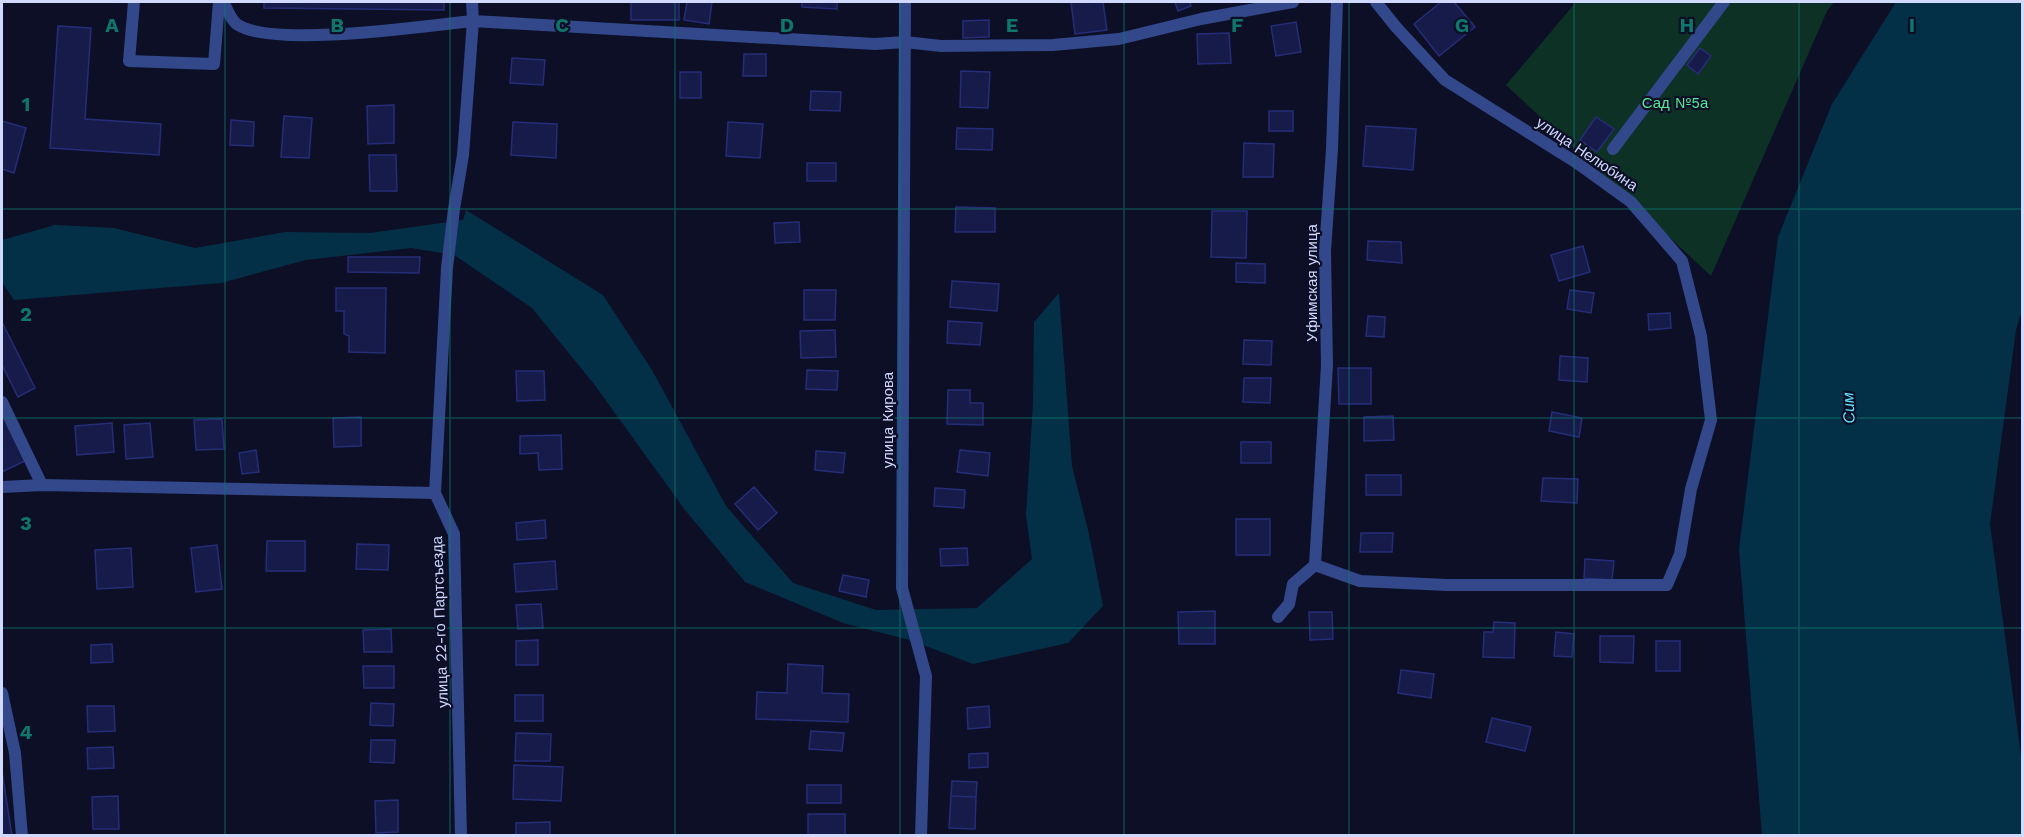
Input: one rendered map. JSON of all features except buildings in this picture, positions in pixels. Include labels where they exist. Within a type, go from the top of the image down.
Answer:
[{"type":"street","points":[[134,2],[129,61],[214,64],[221,2]]},
{"type":"street","points":[[221,2],[236,24],[259,33],[340,34],[473,21],[875,44],[905,42],[941,46],[1053,45],[1119,39],[1201,19],[1293,2]]},
{"type":"street","points":[[472,2],[473,21]]},
{"type":"street","name":"улица Кирова","points":[[905,2],[902,588],[926,676],[921,836]]},
{"type":"street","name":"Уфимская улица","points":[[1315,565],[1327,365],[1325,251],[1332,149],[1337,2]]},
{"type":"street","name":"улица Нелюбина","points":[[1315,565],[1360,581],[1447,585],[1667,585],[1680,554],[1691,489],[1711,420],[1701,336],[1682,261],[1631,202],[1577,163],[1445,80],[1376,2]]},
{"type":"street","points":[[1613,149],[1724,2]]},
{"type":"street","name":"улица 22-го Партсъезда","points":[[461,836],[454,534],[435,493],[447,268],[463,155],[473,21]]},
{"type":"street","points":[[2,402],[42,485]]},
{"type":"street","points":[[2,487],[42,485],[435,493]]},
{"type":"street","points":[[1278,616],[1289,604],[1293,584],[1315,565]]},
{"type":"street","points":[[2,693],[15,753],[22,836]]},
{"type":"green space","name":"Сад №5а","points":[[1576,2],[1834,2],[1827,11],[1711,276],[1506,85]]},
{"type":"water","name":"Сим","points":[[1896,2],[2022,2],[2022,310],[2016,330],[1990,524],[2022,763],[2022,835],[1762,835],[1739,549],[1778,237],[1832,104]]},
{"type":"water","points":[[466,210],[603,295],[652,370],[726,506],[793,583],[876,610],[977,608],[1032,559],[1026,515],[1033,403],[1034,322],[1059,293],[1072,466],[1089,534],[1103,606],[1068,643],[973,664],[910,640],[843,623],[745,582],[685,510],[594,384],[532,308],[454,255],[411,248],[306,260],[221,283],[14,300],[2,282],[2,240],[55,225],[114,228],[195,248],[285,232],[370,233],[463,220]]}]
